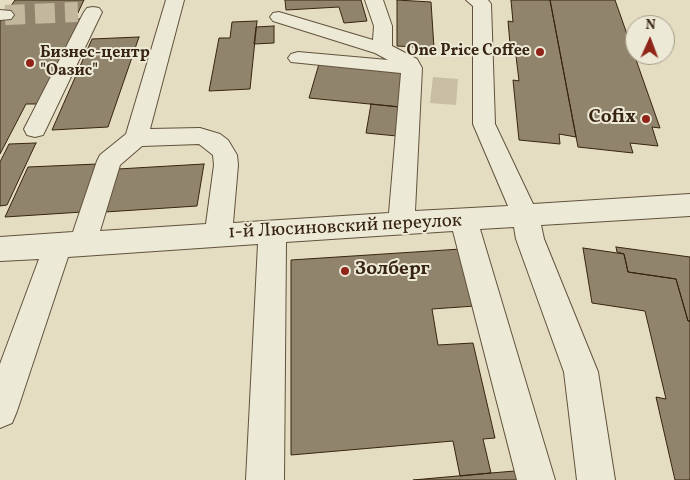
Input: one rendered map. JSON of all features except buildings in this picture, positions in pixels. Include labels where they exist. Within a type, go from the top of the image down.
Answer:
[{"type":"street","points":[[0,411],[70,244],[109,161],[136,138],[175,0]]},
{"type":"street","points":[[374,0],[383,26],[382,49]]},
{"type":"street","points":[[474,0],[482,4],[484,124],[526,217],[530,239],[581,372],[596,480]]},
{"type":"street","points":[[34,129],[93,8]]},
{"type":"street","points":[[279,17],[382,49],[406,60],[412,68],[401,224]]},
{"type":"street","points":[[298,58],[412,68]]},
{"type":"street","points":[[136,138],[200,136],[212,140],[220,146],[225,155],[226,165],[218,235]]},
{"type":"street","name":"1-й Люсиновский переулок","points":[[0,249],[464,221],[690,205]]},
{"type":"street","points":[[464,221],[536,480]]},
{"type":"street","points":[[265,480],[272,232]]},
{"type":"shaded area","points":[[433,77],[458,79],[456,105],[430,103]]},
{"type":"tunnel","points":[[5,15],[78,12]]},
{"type":"place","name":"One Price Coffee","points":[[540,52]]},
{"type":"place","name":"Бизнес-центр \"Оазис\"","points":[[30,63]]},
{"type":"place","name":"Cofix","points":[[646,119]]},
{"type":"place","name":"Золберг","points":[[345,271]]}]
